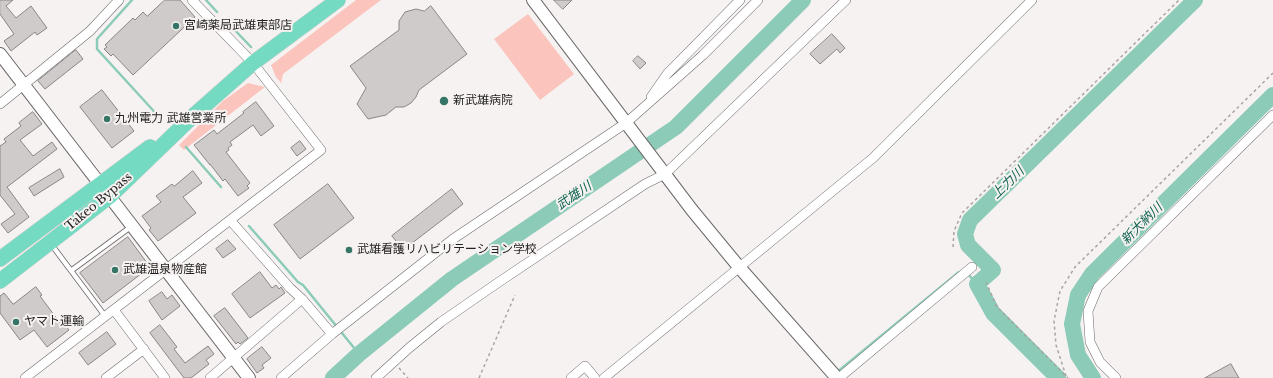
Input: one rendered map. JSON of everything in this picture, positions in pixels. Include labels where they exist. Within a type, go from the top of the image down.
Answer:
[{"type":"highway","name":"Takeo Bypass","points":[[0,281],[110,196],[193,116],[253,63],[338,0]]},
{"type":"highway","name":"Takeo Bypass","points":[[0,259],[100,183],[193,116]]},
{"type":"street","points":[[0,104],[90,31],[119,0]]},
{"type":"street","points":[[25,378],[321,150],[253,63],[192,0]]},
{"type":"street","points":[[533,0],[692,210],[739,267],[838,378],[972,267]]},
{"type":"street","points":[[643,109],[667,74],[740,0]]},
{"type":"street","points":[[281,378],[332,334],[453,238],[627,124],[703,55],[758,0]]},
{"type":"street","points":[[376,378],[441,322],[502,279],[664,173],[846,0]]},
{"type":"street","points":[[604,378],[873,158],[1032,0]]},
{"type":"street","points":[[0,54],[249,378]]},
{"type":"street","points":[[1116,378],[1100,362],[1090,342],[1088,311],[1098,287],[1273,115]]},
{"type":"street","points":[[230,220],[332,334]]},
{"type":"street","points":[[210,378],[302,299]]},
{"type":"street","points":[[114,310],[165,378]]},
{"type":"street","points":[[106,378],[144,349]]},
{"type":"street","points":[[571,378],[584,366],[595,378]]},
{"type":"lane","points":[[72,270],[133,226]]},
{"type":"lane","points":[[50,242],[105,316]]},
{"type":"path","points":[[954,247],[954,231],[962,212],[1179,0]]},
{"type":"path","points":[[1066,376],[1056,345],[1054,321],[1060,291],[1075,267],[1273,73]]},
{"type":"path","points":[[986,282],[997,307],[1068,378]]},
{"type":"path","points":[[479,378],[515,295]]},
{"type":"path","points":[[399,368],[408,378]]},
{"type":"shaded area","points":[[356,0],[381,0],[283,74],[281,83],[276,77],[271,65]]},
{"type":"shaded area","points":[[528,14],[574,74],[540,100],[494,39]]},
{"type":"shaded area","points":[[248,83],[265,87],[184,150],[179,145],[223,101]]},
{"type":"building","points":[[0,0],[13,0],[6,6],[16,18],[31,6],[47,28],[37,35],[35,32],[11,51],[4,41],[14,34],[0,14]]},
{"type":"building","points":[[165,0],[180,0],[195,17],[133,75],[113,54],[111,56],[104,49],[107,47],[105,45],[133,18],[135,20],[143,12],[147,16]]},
{"type":"building","points":[[554,0],[572,0],[563,9]]},
{"type":"building","points":[[431,6],[467,54],[419,90],[411,103],[404,107],[396,107],[386,115],[368,119],[357,104],[366,88],[350,66],[399,30],[399,21],[405,12],[416,9],[424,11]]},
{"type":"building","points":[[832,34],[845,48],[840,53],[837,49],[820,64],[810,54]]},
{"type":"building","points":[[76,50],[83,59],[45,89],[38,81]]},
{"type":"building","points":[[638,56],[646,63],[640,69],[633,61]]},
{"type":"building","name":"九州電力 武雄営業所","points":[[102,90],[134,131],[112,148],[80,107]]},
{"type":"building","points":[[256,102],[274,126],[261,136],[253,125],[230,142],[232,145],[226,152],[250,183],[247,186],[249,188],[238,196],[225,179],[223,181],[194,145],[214,130],[217,134]]},
{"type":"building","points":[[33,112],[42,124],[20,140],[33,156],[52,142],[57,149],[7,187],[29,217],[8,233],[1,224],[15,214],[0,195],[0,146],[6,142],[4,139],[21,126],[19,123]]},
{"type":"building","points":[[300,141],[306,149],[297,156],[291,148]]},
{"type":"building","points":[[60,169],[64,177],[34,196],[29,188]]},
{"type":"building","points":[[193,171],[202,183],[183,197],[196,213],[158,241],[149,230],[151,228],[142,216],[161,202],[156,196],[172,184],[174,186]]},
{"type":"building","points":[[328,184],[354,218],[300,259],[274,225]]},
{"type":"building","points":[[452,189],[463,204],[403,250],[392,236]]},
{"type":"building","name":"武雄温泉物産館","points":[[128,237],[150,267],[103,303],[80,273]]},
{"type":"building","points":[[228,240],[236,249],[223,258],[216,249]]},
{"type":"building","points":[[260,272],[272,288],[276,285],[279,289],[281,287],[285,293],[250,318],[232,294]]},
{"type":"building","points":[[36,287],[42,295],[40,296],[60,323],[62,321],[69,330],[47,347],[34,330],[20,340],[0,313],[0,296],[4,293],[13,304]]},
{"type":"building","points":[[162,292],[167,299],[172,295],[180,306],[162,320],[149,301]]},
{"type":"building","points":[[225,308],[248,338],[240,344],[238,342],[236,344],[214,316]]},
{"type":"building","points":[[160,325],[177,347],[174,349],[185,363],[208,346],[214,354],[206,360],[209,364],[191,378],[184,378],[150,333]]},
{"type":"building","points":[[107,332],[116,344],[88,365],[79,353]]},
{"type":"building","points":[[262,347],[271,358],[262,365],[264,368],[257,373],[247,359]]},
{"type":"building","points":[[1231,364],[1239,378],[1205,378]]},
{"type":"waterway","points":[[132,0],[97,39],[97,49],[161,119]]},
{"type":"waterway","points":[[206,0],[217,12]]},
{"type":"waterway","name":"武雄川","points":[[333,378],[359,354],[452,279],[676,127],[803,0]]},
{"type":"waterway","name":"上力川","points":[[1058,378],[993,313],[977,284],[993,270],[968,245],[965,234],[970,220],[1195,0]]},
{"type":"waterway","points":[[229,24],[251,47]]},
{"type":"waterway","name":"新大納川","points":[[1093,378],[1078,355],[1072,324],[1078,295],[1092,274],[1273,95]]},
{"type":"waterway","points":[[186,147],[221,187]]},
{"type":"waterway","points":[[249,226],[298,282],[303,285],[359,354]]},
{"type":"waterway","points":[[836,373],[959,272]]},
{"type":"waterway","points":[[967,273],[977,284]]},
{"type":"place","name":"宮崎薬局武雄東部店","points":[[176,26]]},
{"type":"place","name":"新武雄病院","points":[[444,101]]},
{"type":"place","name":"九州電力 武雄営業所","points":[[107,119]]},
{"type":"place","name":"武雄看護リハビリテーション学校","points":[[349,250]]},
{"type":"place","name":"武雄温泉物産館","points":[[115,270]]},
{"type":"place","name":"ヤマト運輸","points":[[16,322]]}]
